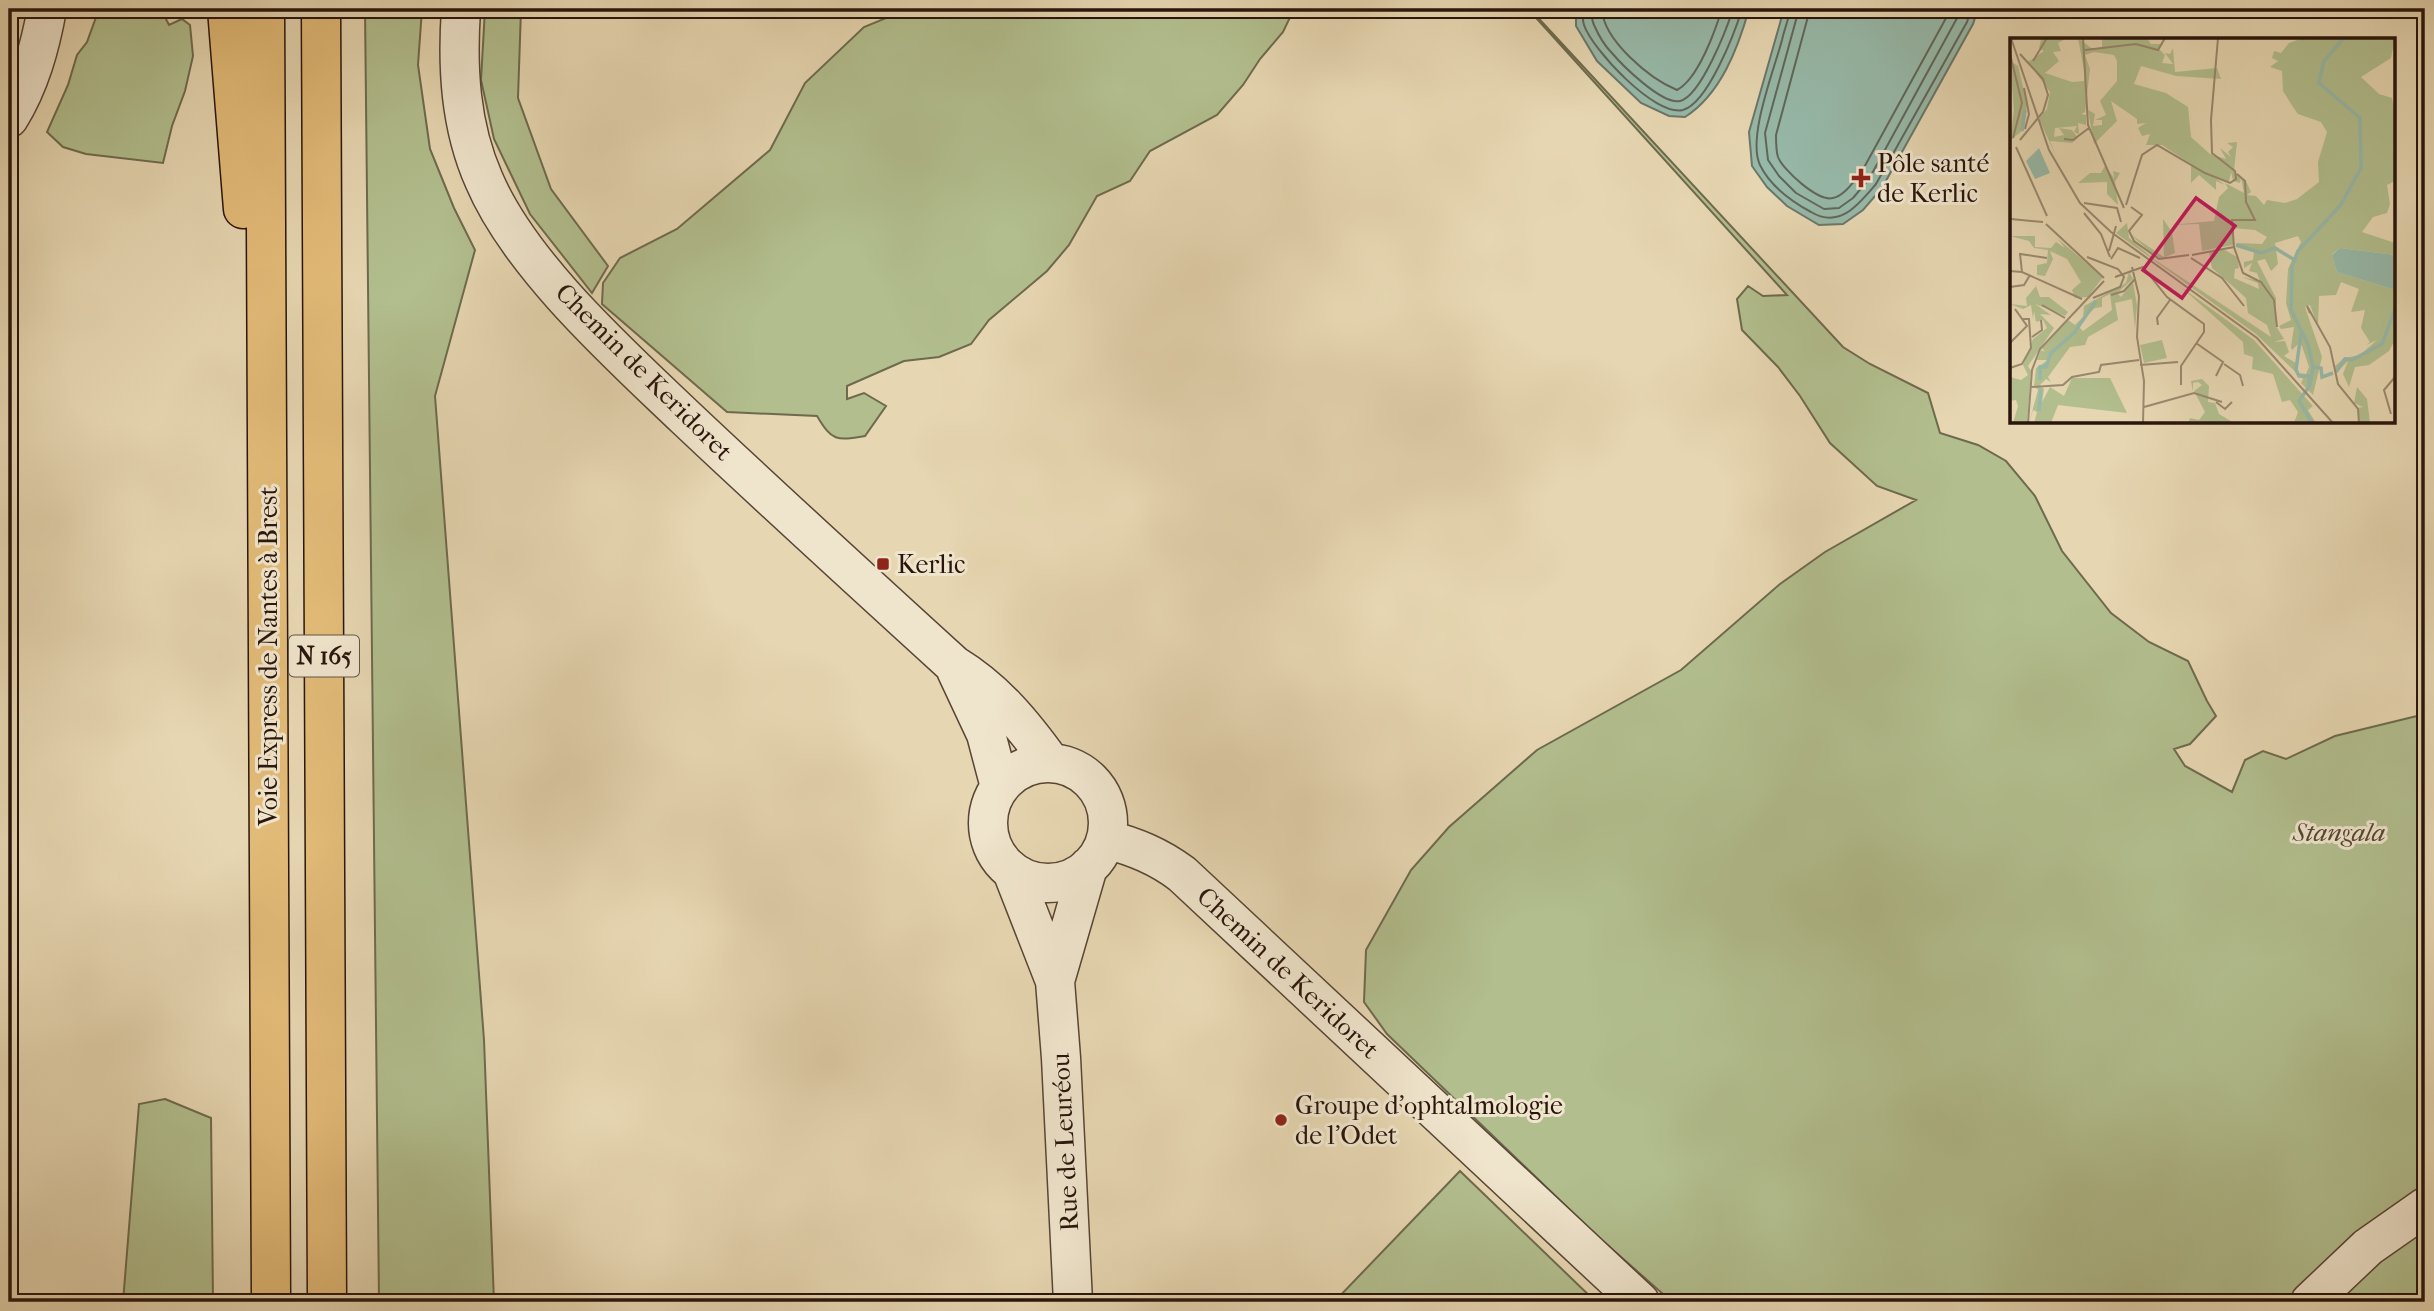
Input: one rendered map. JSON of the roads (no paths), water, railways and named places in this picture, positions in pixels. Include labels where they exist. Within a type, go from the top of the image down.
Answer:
[{"type":"highway","points":[[227,9],[267,510]]},
{"type":"highway","name":"Voie Express de Nantes à Brest","points":[[265,9],[271,1302]]},
{"type":"highway","name":"N 165","points":[[321,9],[327,1302]]},
{"type":"street","points":[[9,118],[25,88],[41,41],[47,9]]},
{"type":"street","name":"Chemin de Keridoret","points":[[461,9],[458,45],[462,101],[470,145],[500,213],[535,262],[642,376],[954,665],[975,678],[1001,701],[1051,763]]},
{"type":"street","name":"Chemin de Keridoret","points":[[954,665],[986,734],[1000,787]]},
{"type":"street","points":[[1037,763],[1051,763],[1069,766],[1085,775],[1097,788],[1105,804],[1108,821],[1097,853],[1069,879],[1050,883],[1031,881],[1012,871],[996,852],[988,826],[989,807],[1000,787],[1022,768],[1037,763]]},
{"type":"street","name":"Chemin de Keridoret","points":[[1097,853],[1141,849],[1163,859],[1182,874],[1640,1302]]},
{"type":"street","name":"Rue de Leuréou","points":[[1055,981],[1097,853]]},
{"type":"street","name":"Rue de Leuréou","points":[[1012,871],[1055,981],[1073,1302]]},
{"type":"street","points":[[2310,1302],[2368,1247],[2425,1207]]},
{"type":"water","points":[[1576,9],[1749,9],[1733,54],[1718,83],[1709,96],[1685,117],[1669,116],[1641,103],[1597,61],[1576,26]]},
{"type":"water","points":[[1784,9],[1978,9],[1973,24],[1882,188],[1863,210],[1843,224],[1819,225],[1787,206],[1767,187],[1752,166],[1749,132]]},
{"type":"place","name":"Pôle santé de Kerlic","points":[[1861,178]]},
{"type":"place","name":"Kerlic","points":[[883,564]]},
{"type":"place","name":"Groupe d'ophtalmologie de l'Odet","points":[[1281,1120]]},
{"type":"park label","name":"Stangala","points":[[2339,832]]}]
